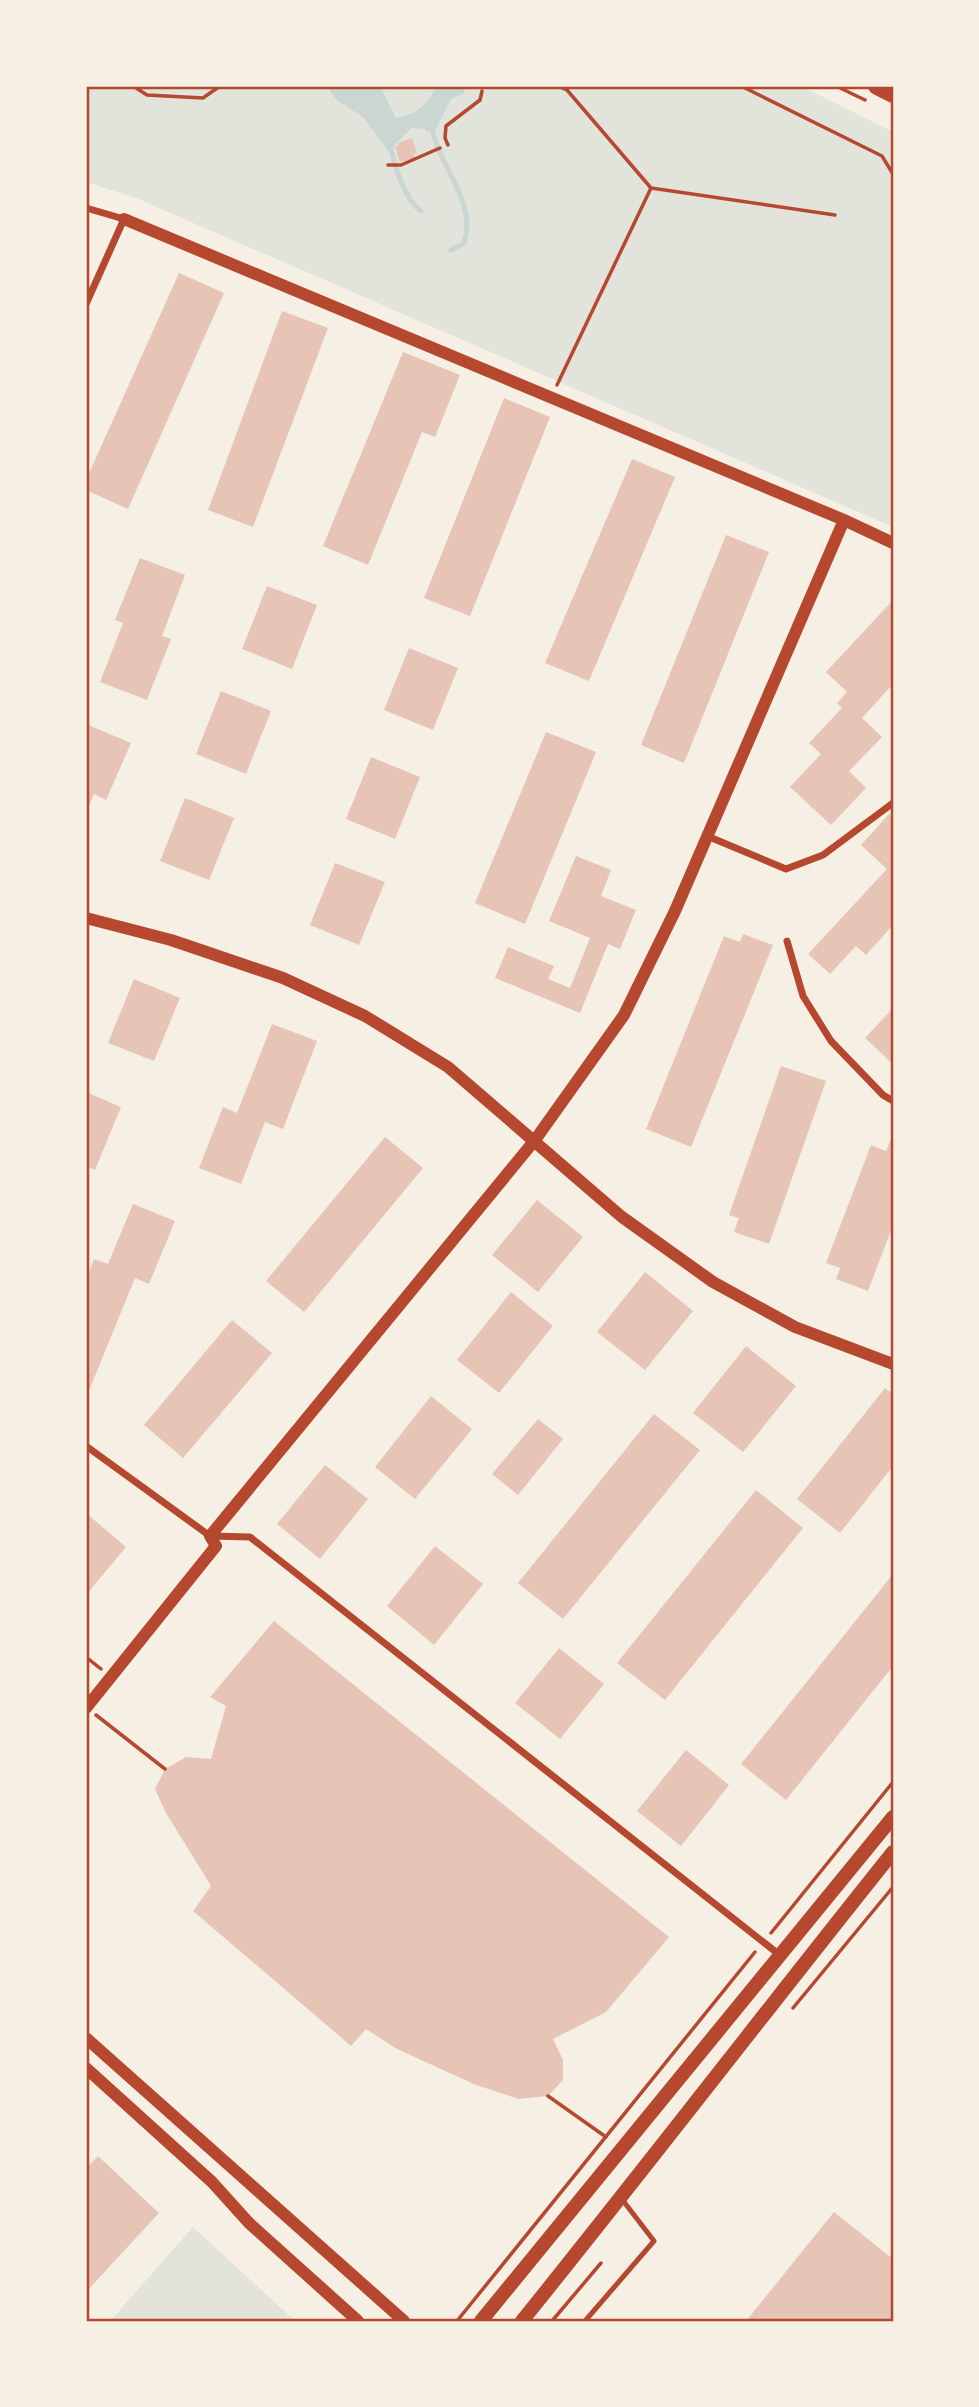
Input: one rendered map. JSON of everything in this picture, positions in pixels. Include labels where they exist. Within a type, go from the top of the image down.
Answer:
[{"type":"highway","points":[[877,86],[893,94]]},
{"type":"main road","points":[[481,2321],[893,1817]]},
{"type":"main road","points":[[522,2321],[893,1852]]},
{"type":"street","points":[[86,208],[124,219],[844,520],[893,543]]},
{"type":"street","points":[[86,304],[124,219]]},
{"type":"street","points":[[210,1536],[535,1140],[625,1015],[675,911],[844,520]]},
{"type":"street","points":[[707,836],[786,869],[822,855],[893,803]]},
{"type":"street","points":[[86,918],[171,940],[283,978],[365,1016],[448,1067],[622,1217],[713,1282],[795,1327],[893,1364]]},
{"type":"street","points":[[787,941],[803,996],[831,1041],[883,1095],[893,1101]]},
{"type":"street","points":[[86,1446],[210,1536],[216,1546],[86,1708]]},
{"type":"street","points":[[210,1536],[250,1536],[781,1956]]},
{"type":"street","points":[[86,2038],[404,2321]]},
{"type":"street","points":[[86,2068],[212,2182],[249,2223],[358,2321]]},
{"type":"lane","points":[[585,2321],[654,2241],[621,2198]]},
{"type":"path","points":[[133,86],[147,94],[203,98],[219,86]]},
{"type":"path","points":[[557,86],[567,90],[651,188],[835,215]]},
{"type":"path","points":[[741,86],[882,156],[893,174]]},
{"type":"path","points":[[448,145],[446,126],[480,100],[482,91]]},
{"type":"path","points":[[388,164],[401,165],[440,148]]},
{"type":"path","points":[[552,397],[651,188]]},
{"type":"path","points":[[86,1708],[165,1769]]},
{"type":"path","points":[[457,2321],[893,1782]]},
{"type":"path","points":[[548,2096],[606,2137]]},
{"type":"path","points":[[552,2321],[601,2263]]},
{"type":"shaded area","points":[[86,86],[763,86],[770,89],[772,86],[801,86],[893,132],[893,527],[136,198],[86,182]]},
{"type":"shaded area","points":[[326,86],[380,86],[396,118],[421,108],[436,86],[464,87],[464,93],[451,99],[435,131],[412,128],[396,143],[392,153],[364,118],[337,100]]},
{"type":"shaded area","points":[[193,2227],[295,2321],[110,2321]]},
{"type":"building","points":[[412,138],[417,153],[414,158],[400,162],[395,147],[399,146],[398,143]]},
{"type":"building","points":[[179,273],[224,293],[128,509],[86,490],[86,480]]},
{"type":"building","points":[[282,311],[328,328],[253,527],[208,510]]},
{"type":"building","points":[[403,352],[460,375],[435,437],[422,432],[368,565],[323,546]]},
{"type":"building","points":[[504,398],[550,417],[470,616],[424,598]]},
{"type":"building","points":[[632,459],[675,477],[589,681],[545,663]]},
{"type":"building","points":[[726,535],[769,552],[684,763],[641,745]]},
{"type":"building","points":[[140,558],[185,575],[162,636],[171,639],[147,700],[100,682],[123,623],[115,620]]},
{"type":"building","points":[[267,586],[317,605],[292,669],[242,649]]},
{"type":"building","points":[[893,600],[893,684],[862,718],[882,737],[849,771],[866,788],[831,825],[790,787],[821,754],[809,743],[842,708],[837,703],[847,692],[826,672]]},
{"type":"building","points":[[409,648],[458,668],[433,730],[384,710]]},
{"type":"building","points":[[221,691],[271,711],[246,774],[196,754]]},
{"type":"building","points":[[86,724],[131,743],[106,800],[94,794],[86,813]]},
{"type":"building","points":[[546,732],[596,752],[525,924],[475,903]]},
{"type":"building","points":[[371,757],[420,777],[395,839],[346,819]]},
{"type":"building","points":[[185,798],[234,818],[209,880],[160,861]]},
{"type":"building","points":[[889,814],[893,817],[893,925],[866,955],[856,946],[830,974],[808,954],[887,869],[861,845]]},
{"type":"building","points":[[576,856],[611,870],[601,896],[636,910],[620,949],[608,944],[580,1013],[495,978],[508,947],[554,966],[548,979],[570,988],[590,938],[549,921]]},
{"type":"building","points":[[335,863],[385,882],[359,945],[310,925]]},
{"type":"building","points":[[743,934],[773,945],[691,1147],[646,1129],[724,936],[740,942]]},
{"type":"building","points":[[134,979],[180,998],[154,1061],[108,1043]]},
{"type":"building","points":[[893,1008],[893,1064],[865,1038]]},
{"type":"building","points":[[272,1024],[317,1041],[283,1129],[265,1122],[241,1184],[199,1168],[223,1107],[237,1113]]},
{"type":"building","points":[[781,1066],[826,1081],[769,1244],[734,1232],[739,1218],[729,1215]]},
{"type":"building","points":[[86,1092],[121,1107],[95,1170],[86,1166]]},
{"type":"building","points":[[385,1137],[423,1168],[304,1312],[266,1281]]},
{"type":"building","points":[[891,1139],[893,1225],[868,1291],[836,1279],[840,1268],[826,1263],[871,1145],[886,1151]]},
{"type":"building","points":[[537,1200],[583,1237],[538,1292],[492,1255]]},
{"type":"building","points":[[133,1204],[175,1221],[149,1284],[135,1278],[86,1398],[86,1280],[94,1259],[108,1264]]},
{"type":"building","points":[[645,1272],[693,1311],[645,1370],[597,1332]]},
{"type":"building","points":[[511,1292],[553,1326],[499,1393],[457,1360]]},
{"type":"building","points":[[232,1320],[272,1353],[183,1458],[144,1425]]},
{"type":"building","points":[[746,1346],[796,1386],[743,1452],[693,1413]]},
{"type":"building","points":[[885,1388],[893,1394],[893,1466],[840,1533],[797,1499]]},
{"type":"building","points":[[431,1396],[472,1429],[415,1499],[375,1467]]},
{"type":"building","points":[[654,1414],[700,1450],[563,1619],[518,1583]]},
{"type":"building","points":[[538,1419],[563,1439],[518,1495],[492,1474]]},
{"type":"building","points":[[325,1465],[368,1499],[320,1559],[277,1524]]},
{"type":"building","points":[[756,1490],[803,1528],[665,1700],[617,1663]]},
{"type":"building","points":[[86,1513],[126,1547],[86,1595]]},
{"type":"building","points":[[435,1546],[483,1584],[434,1645],[387,1606]]},
{"type":"building","points":[[893,1574],[893,1666],[786,1800],[741,1764]]},
{"type":"building","points":[[274,1621],[669,1937],[606,2012],[553,2039],[563,2060],[563,2080],[548,2096],[519,2099],[476,2085],[397,2049],[366,2029],[351,2046],[193,1911],[211,1886],[166,1813],[155,1789],[165,1769],[186,1757],[211,1759],[226,1706],[210,1697]]},
{"type":"building","points":[[559,1648],[604,1684],[560,1739],[515,1703]]},
{"type":"building","points":[[686,1750],[729,1785],[681,1846],[637,1811]]},
{"type":"building","points":[[98,2156],[159,2213],[86,2292],[86,2169]]},
{"type":"building","points":[[834,2212],[893,2259],[893,2321],[746,2321]]},
{"type":"waterway","points":[[433,133],[466,214],[464,243],[451,250]]},
{"type":"waterway","points":[[392,153],[406,193],[421,211]]}]
